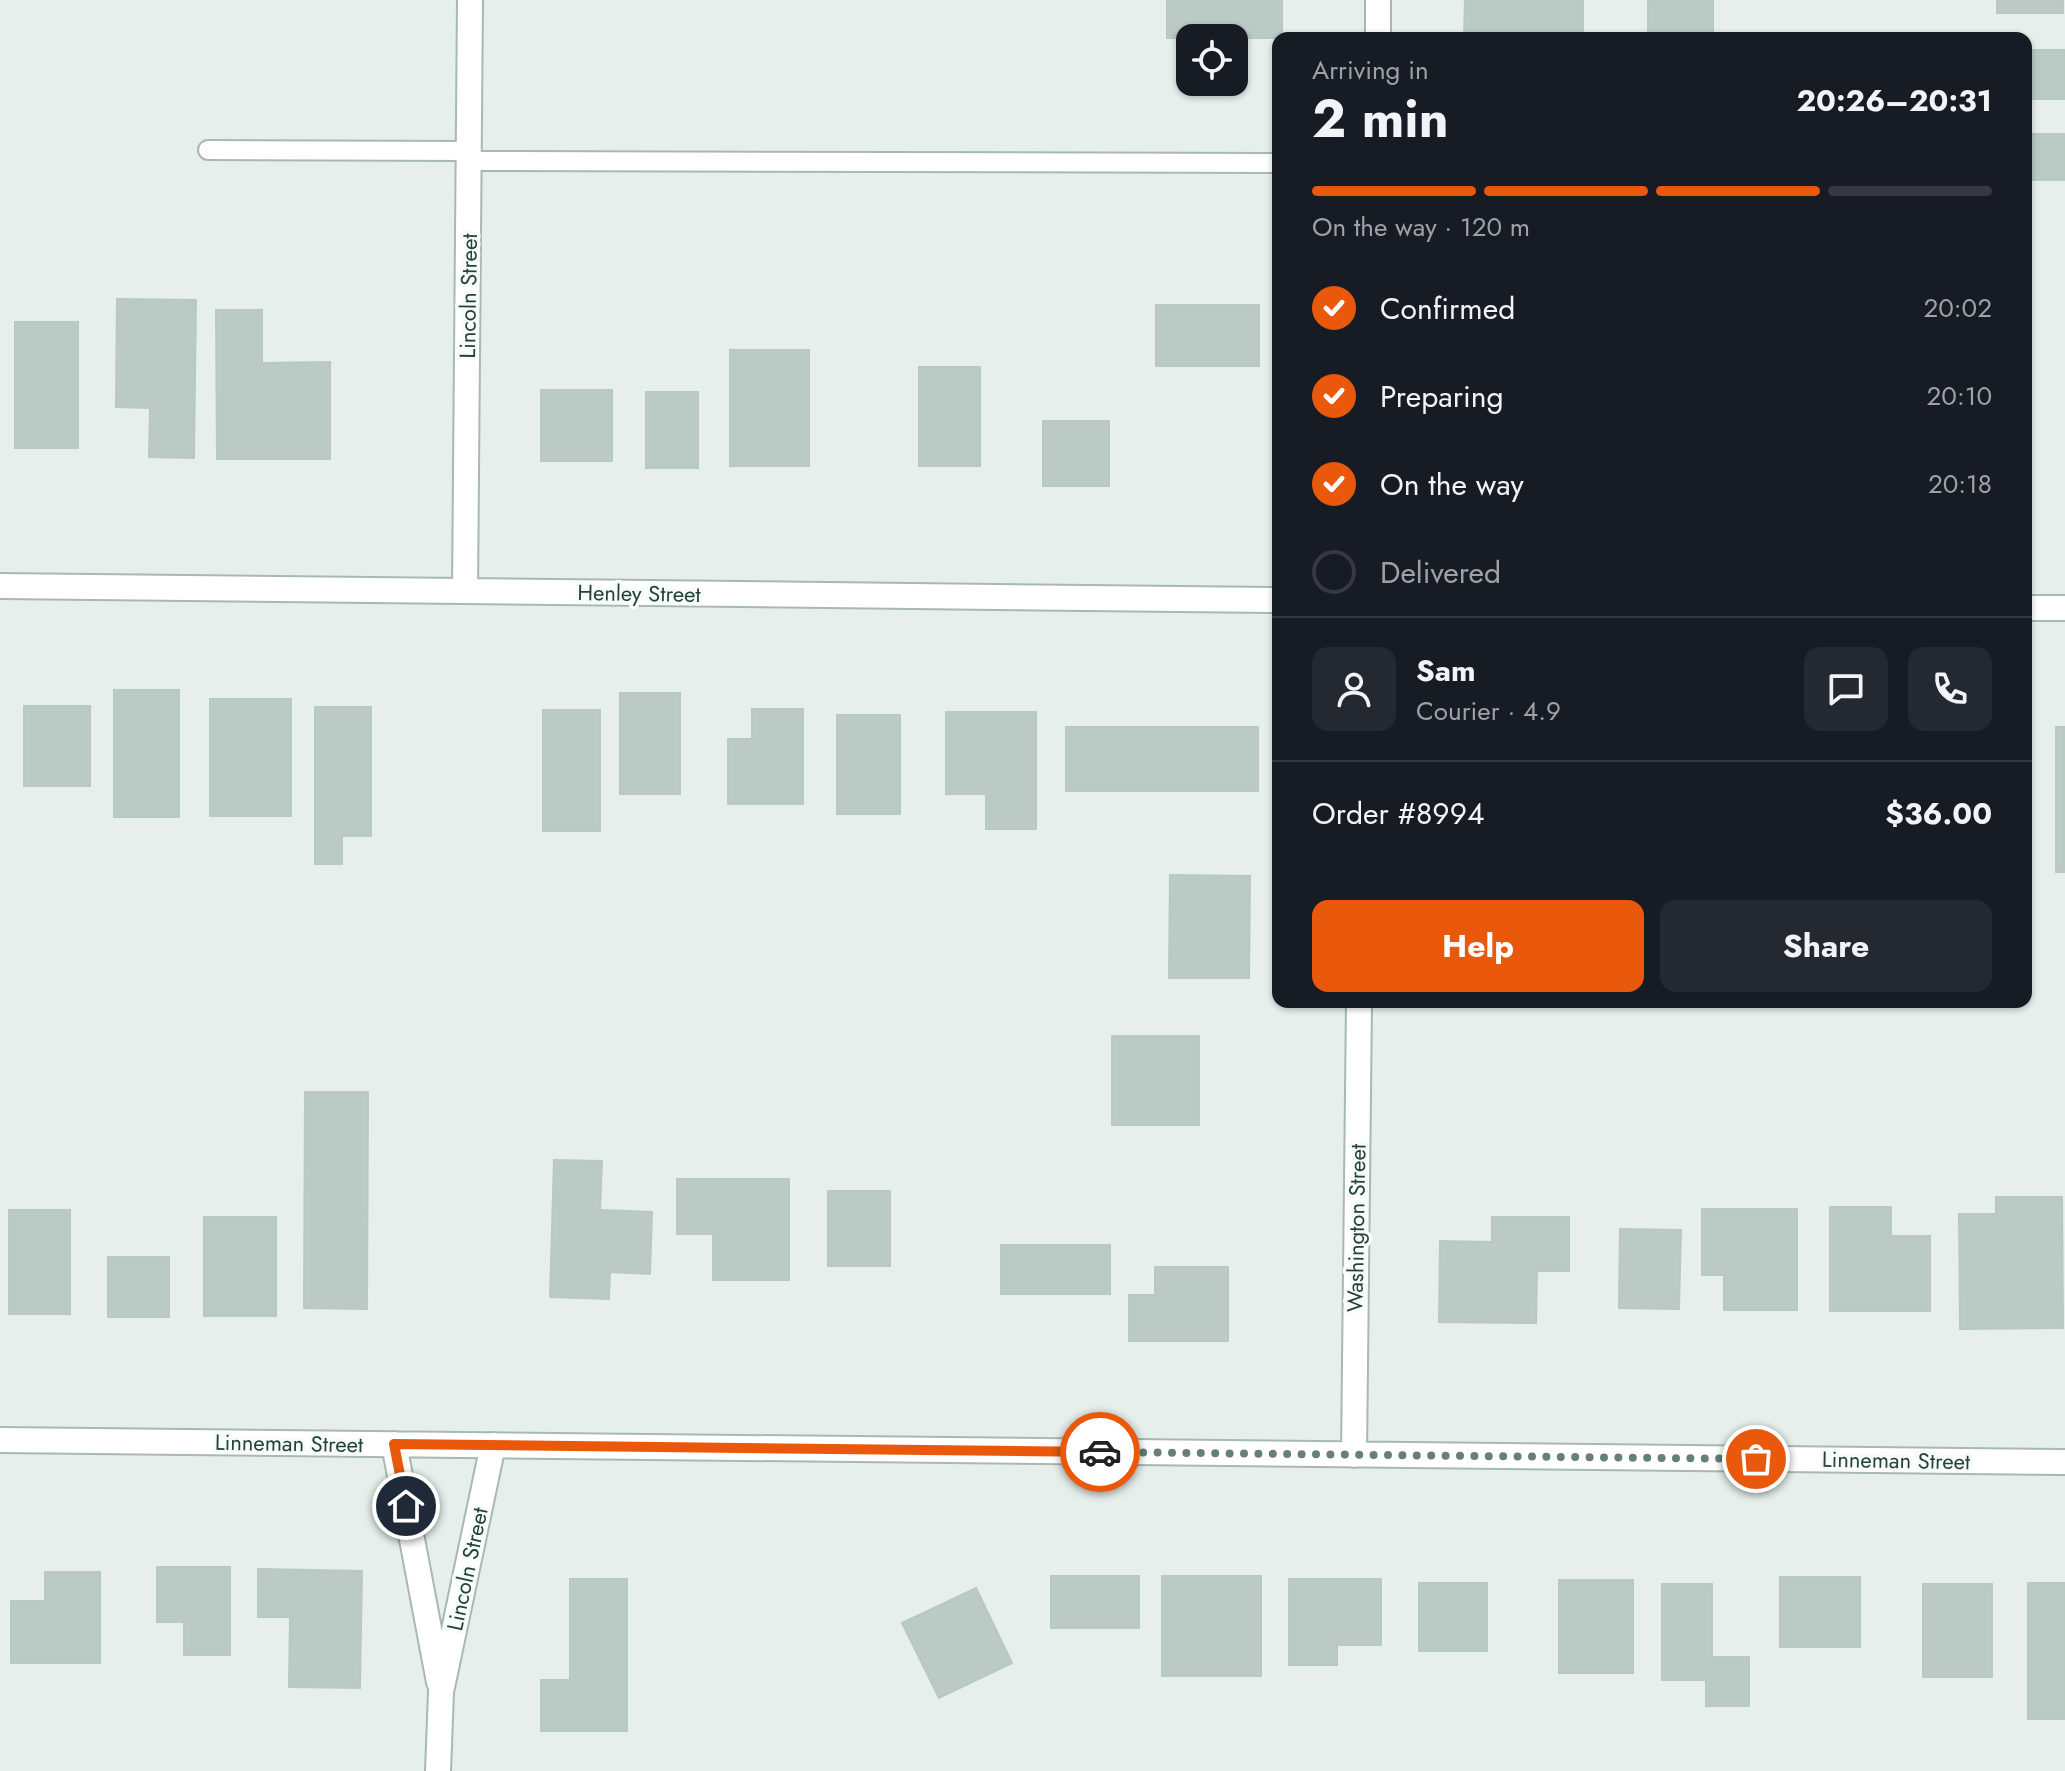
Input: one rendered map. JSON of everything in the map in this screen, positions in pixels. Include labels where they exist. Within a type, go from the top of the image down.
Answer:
[{"type":"street","name":"Lincoln Street","points":[[465,591],[470,0]]},
{"type":"street","points":[[1378,0],[1378,32]]},
{"type":"street","name":"Henley Street","points":[[0,586],[1272,600]]},
{"type":"street","points":[[2032,608],[2065,608]]},
{"type":"street","name":"Washington Street","points":[[1354,1455],[1359,1008]]},
{"type":"street","name":"Linneman Street","points":[[0,1440],[2065,1462]]},
{"type":"street","name":"Lincoln Street","points":[[394,1444],[441,1692]]},
{"type":"street","name":"Lincoln Street","points":[[438,1771],[441,1692],[493,1445]]},
{"type":"lane","points":[[208,150],[469,156],[1272,163]]},
{"type":"building","points":[[1167,0],[1282,0],[1282,32],[1272,32],[1272,38],[1248,38],[1248,24],[1176,24],[1176,38],[1167,38]]},
{"type":"building","points":[[1465,0],[1583,0],[1583,32],[1464,32]]},
{"type":"building","points":[[1648,0],[1713,0],[1713,32],[1648,32]]},
{"type":"building","points":[[1997,0],[2063,0],[2063,13],[1997,13]]},
{"type":"building","points":[[2032,50],[2065,50],[2065,99],[2032,99]]},
{"type":"building","points":[[2032,134],[2065,134],[2065,180],[2032,180]]},
{"type":"building","points":[[117,299],[196,300],[194,458],[149,457],[150,408],[116,407]]},
{"type":"building","points":[[1156,305],[1259,305],[1259,366],[1156,366]]},
{"type":"building","points":[[216,310],[262,310],[262,363],[330,362],[330,459],[217,459]]},
{"type":"building","points":[[15,322],[78,322],[78,448],[15,448]]},
{"type":"building","points":[[730,350],[809,350],[809,466],[730,466]]},
{"type":"building","points":[[919,367],[980,367],[980,466],[919,466]]},
{"type":"building","points":[[541,390],[612,390],[612,461],[541,461]]},
{"type":"building","points":[[646,392],[698,392],[698,468],[646,468]]},
{"type":"building","points":[[1043,421],[1109,421],[1109,486],[1043,486]]},
{"type":"building","points":[[114,690],[179,690],[179,817],[114,817]]},
{"type":"building","points":[[620,693],[680,693],[680,794],[620,794]]},
{"type":"building","points":[[210,699],[291,699],[291,816],[210,816]]},
{"type":"building","points":[[24,706],[90,706],[90,786],[24,786]]},
{"type":"building","points":[[315,707],[371,707],[371,836],[342,836],[342,864],[315,864]]},
{"type":"building","points":[[752,709],[803,709],[803,804],[728,804],[728,739],[752,739]]},
{"type":"building","points":[[543,710],[600,710],[600,831],[543,831]]},
{"type":"building","points":[[946,712],[1036,712],[1036,829],[986,829],[986,794],[946,794]]},
{"type":"building","points":[[837,715],[900,715],[900,814],[837,814]]},
{"type":"building","points":[[1066,727],[1258,727],[1258,791],[1066,791]]},
{"type":"building","points":[[2056,727],[2065,727],[2065,872],[2056,872]]},
{"type":"building","points":[[1170,875],[1250,876],[1249,978],[1169,978]]},
{"type":"building","points":[[1112,1036],[1199,1036],[1199,1125],[1112,1125]]},
{"type":"building","points":[[305,1092],[368,1092],[367,1309],[304,1308]]},
{"type":"building","points":[[554,1160],[602,1161],[600,1210],[652,1212],[650,1274],[610,1272],[609,1299],[550,1297]]},
{"type":"building","points":[[677,1179],[789,1179],[789,1280],[713,1280],[713,1234],[677,1234]]},
{"type":"building","points":[[828,1191],[890,1191],[890,1266],[828,1266]]},
{"type":"building","points":[[1996,1197],[2062,1197],[2063,1328],[1960,1329],[1959,1214],[1996,1214]]},
{"type":"building","points":[[1830,1207],[1891,1207],[1891,1236],[1930,1236],[1930,1311],[1830,1311]]},
{"type":"building","points":[[1702,1209],[1797,1209],[1797,1310],[1724,1310],[1724,1275],[1702,1275]]},
{"type":"building","points":[[9,1210],[70,1210],[70,1314],[9,1314]]},
{"type":"building","points":[[204,1217],[276,1217],[276,1316],[204,1316]]},
{"type":"building","points":[[1492,1217],[1569,1217],[1569,1271],[1537,1271],[1536,1323],[1439,1322],[1440,1241],[1492,1242]]},
{"type":"building","points":[[1620,1229],[1681,1230],[1679,1309],[1619,1308]]},
{"type":"building","points":[[1001,1245],[1110,1245],[1110,1294],[1001,1294]]},
{"type":"building","points":[[108,1257],[169,1257],[169,1317],[108,1317]]},
{"type":"building","points":[[1155,1267],[1228,1267],[1228,1341],[1129,1341],[1129,1295],[1155,1295]]},
{"type":"building","points":[[157,1567],[230,1567],[230,1655],[184,1655],[184,1622],[157,1622]]},
{"type":"building","points":[[258,1569],[362,1571],[360,1688],[289,1687],[290,1617],[258,1617]]},
{"type":"building","points":[[45,1572],[100,1572],[100,1663],[11,1663],[11,1601],[45,1601]]},
{"type":"building","points":[[1051,1576],[1139,1576],[1139,1628],[1051,1628]]},
{"type":"building","points":[[1162,1576],[1261,1576],[1261,1676],[1162,1676]]},
{"type":"building","points":[[1780,1577],[1860,1577],[1860,1647],[1780,1647]]},
{"type":"building","points":[[570,1579],[627,1579],[627,1731],[541,1731],[541,1680],[570,1680]]},
{"type":"building","points":[[1289,1579],[1381,1579],[1381,1645],[1337,1645],[1337,1665],[1289,1665]]},
{"type":"building","points":[[1559,1580],[1633,1580],[1633,1673],[1559,1673]]},
{"type":"building","points":[[1419,1583],[1487,1583],[1487,1651],[1419,1651]]},
{"type":"building","points":[[2028,1583],[2065,1583],[2065,1719],[2028,1719]]},
{"type":"building","points":[[1662,1584],[1712,1584],[1712,1657],[1749,1657],[1749,1706],[1706,1706],[1706,1680],[1662,1680]]},
{"type":"building","points":[[1923,1584],[1992,1584],[1992,1677],[1923,1677]]},
{"type":"building","points":[[976,1588],[1012,1663],[939,1698],[902,1623]]},
{"type":"way so far","points":[[1100,1452],[1756,1459]]},
{"type":"route","points":[[406,1506],[394,1444],[1100,1452]]}]
